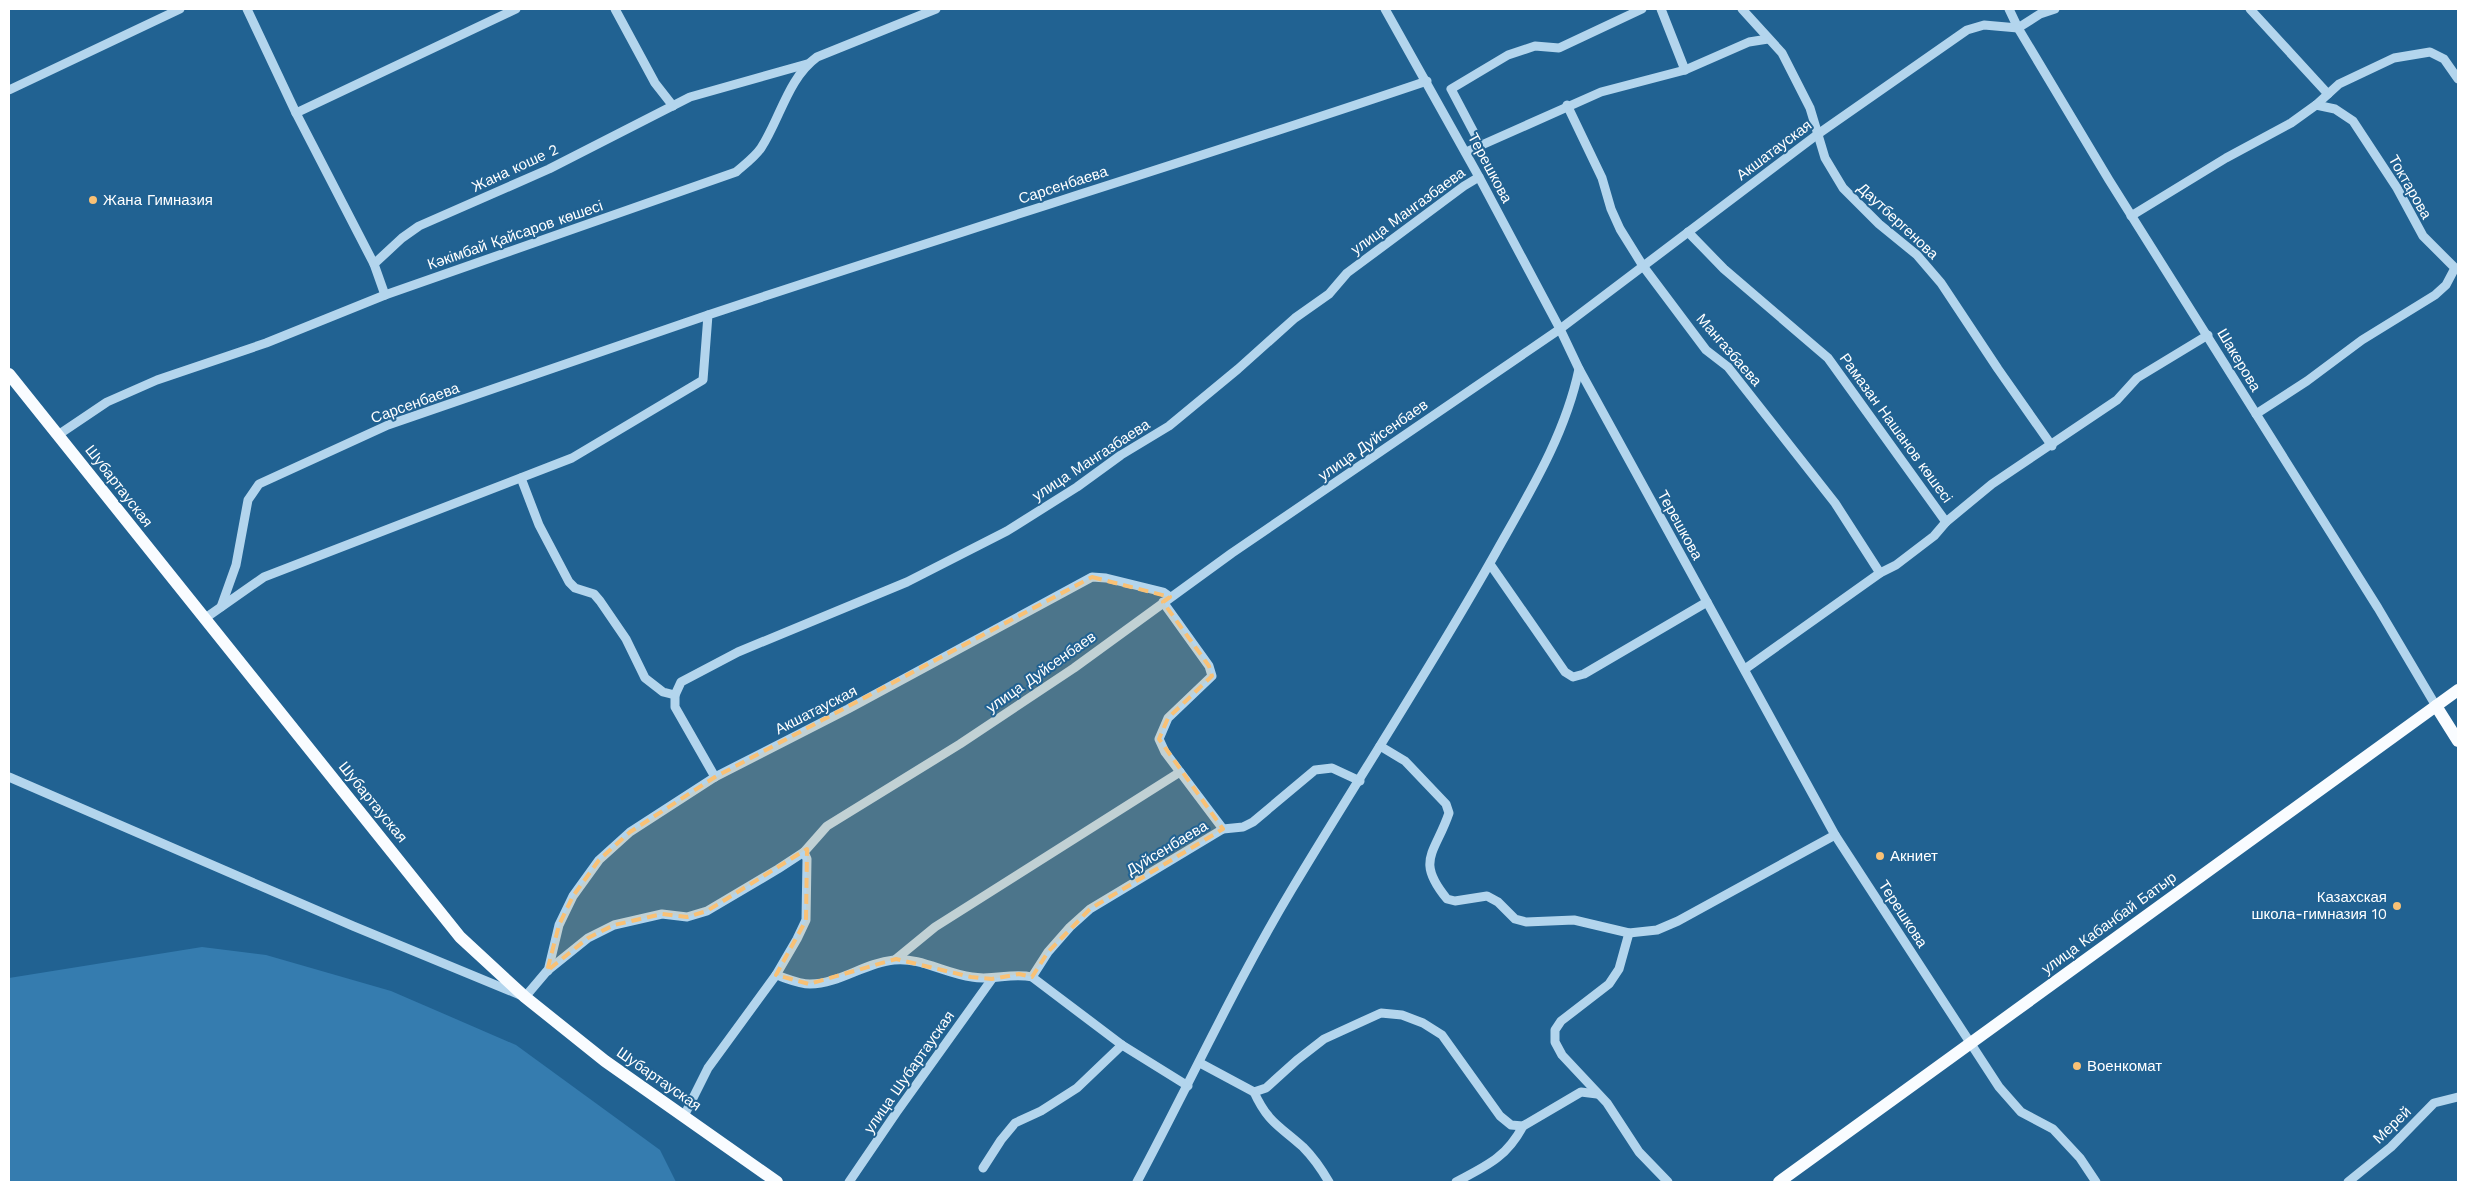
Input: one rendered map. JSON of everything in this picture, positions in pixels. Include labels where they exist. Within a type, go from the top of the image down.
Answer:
[{"type":"main road","name":"Шубартауская","points":[[9,374],[460,937],[525,997],[605,1061],[777,1182]]},
{"type":"main road","name":"улица Кабанбай Батыр","points":[[1779,1182],[2458,690]]},
{"type":"main road","points":[[2436,706],[2458,741]]},
{"type":"street","points":[[9,90],[180,9]]},
{"type":"street","points":[[248,9],[296,113],[374,264],[385,295]]},
{"type":"street","points":[[296,113],[516,9]]},
{"type":"street","points":[[615,9],[655,83],[673,106]]},
{"type":"street","name":"Кәкімбай Қайсаров көшесі","points":[[58,435],[107,402],[157,380],[266,343],[385,295],[736,172],[760,149],[792,87],[807,64],[817,57],[936,9]]},
{"type":"street","name":"Терешкова","points":[[1385,9],[1466,152],[1560,329],[1579,369],[1835,835],[1969,1044],[1999,1087],[2021,1112],[2053,1129],[2080,1158],[2096,1182]]},
{"type":"street","points":[[1480,144],[1451,89],[1508,55],[1535,46],[1559,48],[1642,9]]},
{"type":"street","points":[[1662,9],[1685,70]]},
{"type":"street","name":"Даутбергенова","points":[[1742,9],[1782,53],[1810,108],[1825,158],[1843,188],[1879,224],[1917,255],[1942,283],[1998,369],[2052,446]]},
{"type":"street","name":"Шакерова","points":[[2009,9],[2018,28],[2131,216],[2208,335],[2378,608],[2436,706]]},
{"type":"street","points":[[2018,28],[2040,14],[2055,9]]},
{"type":"street","points":[[2250,9],[2328,94]]},
{"type":"street","name":"Акшатауская","points":[[1560,329],[1818,134],[1967,30],[1984,25],[2018,28]]},
{"type":"street","name":"улица Мангазбаева","points":[[1466,152],[1480,144],[1601,92],[1685,70],[1749,42],[1768,39]]},
{"type":"street","points":[[2131,216],[2226,158],[2291,123],[2316,105],[2339,84],[2394,58],[2430,52],[2444,59],[2458,79]]},
{"type":"street","name":"Жана коше 2","points":[[374,264],[402,238],[420,226],[549,169],[690,97],[807,64]]},
{"type":"street","name":"Сарсенбаева","points":[[221,607],[236,565],[242,522],[248,500],[259,484],[388,425],[851,267],[1283,130],[1427,81]]},
{"type":"street","name":"Токтарова","points":[[2256,414],[2307,381],[2362,340],[2435,295],[2446,285],[2457,266],[2423,236],[2397,188],[2353,121],[2335,108],[2316,105]]},
{"type":"street","name":"Мангазбаева","points":[[1567,106],[1602,178],[1611,209],[1620,229],[1643,266],[1706,350],[1728,367],[1829,495],[1880,573]]},
{"type":"street","name":"улица Мангазбаева","points":[[675,695],[681,682],[738,652],[907,582],[1007,531],[1077,487],[1121,456],[1169,426],[1238,369],[1295,318],[1329,294],[1347,273],[1464,186],[1479,177]]},
{"type":"street","name":"Рамазан Нашанов көшесі","points":[[1688,232],[1724,269],[1828,358],[1946,522]]},
{"type":"street","points":[[204,619],[264,577],[572,458],[704,380],[708,315]]},
{"type":"street","name":"улица Дуйсенбаев","points":[[525,997],[548,972],[588,938],[614,925],[662,914],[688,917],[707,911],[778,869],[804,852],[827,826],[984,728],[1074,668],[1167,599],[1560,329]]},
{"type":"street","points":[[1745,669],[1880,573],[1896,565],[1934,536],[1946,522],[1992,484],[2052,446],[2117,400],[2137,378],[2208,335]]},
{"type":"street","points":[[1137,1182],[1250,963],[1292,890],[1360,781],[1490,564],[1554,446],[1572,402],[1579,369]]},
{"type":"street","points":[[521,478],[539,525],[569,582],[575,588],[594,594],[600,601],[626,639],[645,678],[663,692],[675,695],[675,707],[715,777]]},
{"type":"street","points":[[1490,564],[1565,672],[1573,677],[1584,674],[1707,602]]},
{"type":"street","name":"Акшатауская","points":[[548,972],[559,926],[572,896],[599,860],[630,832],[715,777],[857,705],[1092,577],[1106,578],[1163,592],[1167,599]]},
{"type":"street","points":[[1167,599],[1209,666],[1212,676],[1168,718],[1159,739],[1165,752],[1223,829]]},
{"type":"street","points":[[1380,746],[1405,761],[1446,804],[1449,813],[1428,861],[1430,874],[1447,899],[1455,901],[1487,896],[1498,902],[1515,919],[1526,922],[1574,920],[1629,933],[1657,930],[1678,921],[1835,835]]},
{"type":"street","name":"Дуйсенбаева","points":[[1032,977],[1048,952],[1090,909],[1223,829],[1243,827],[1253,822],[1315,770],[1332,768],[1360,781]]},
{"type":"street","points":[[896,959],[935,927],[1180,772]]},
{"type":"street","points":[[9,777],[353,926],[525,997]]},
{"type":"street","points":[[684,1116],[708,1068],[776,975],[806,920],[807,859],[804,852]]},
{"type":"street","points":[[1629,933],[1619,969],[1609,984],[1571,1012],[1555,1030],[1555,1042],[1562,1055],[1606,1103],[1638,1152],[1668,1182]]},
{"type":"street","points":[[776,975],[809,984],[842,977],[870,964],[896,959],[971,977],[992,979],[1019,974],[1032,977],[1122,1045],[1188,1086]]},
{"type":"street","name":"улица Шубартауская","points":[[849,1182],[992,979]]},
{"type":"street","points":[[1254,1092],[1266,1088],[1296,1060],[1324,1039],[1381,1013],[1402,1015],[1423,1023],[1442,1034],[1500,1116],[1511,1125],[1523,1126]]},
{"type":"street","points":[[983,1168],[1001,1140],[1015,1123],[1041,1111],[1077,1088],[1122,1045]]},
{"type":"street","points":[[1200,1063],[1254,1092],[1262,1111],[1284,1133],[1303,1148],[1329,1182]]},
{"type":"street","points":[[1456,1182],[1492,1162],[1514,1144],[1523,1126],[1581,1092],[1597,1094]]},
{"type":"street","name":"Мерей","points":[[2348,1182],[2391,1147],[2434,1103],[2458,1097]]},
{"type":"highlighted area","points":[[1092,577],[1170,597],[1163,602],[1209,666],[1212,676],[1168,718],[1159,739],[1223,829],[1090,909],[1048,952],[1032,977],[1019,974],[992,979],[971,977],[896,959],[809,984],[776,975],[806,920],[807,849],[707,911],[687,917],[662,914],[614,925],[588,938],[547,971],[559,925],[573,896],[599,860],[630,832],[715,777]]},
{"type":"shaded area","points":[[202,947],[266,955],[391,991],[516,1045],[660,1150],[676,1182],[9,1182],[9,978]]},
{"type":"place","name":"Жана Гимназия","points":[[93,200]]},
{"type":"place","name":"Акниет","points":[[1880,856]]},
{"type":"place","name":"Казахская школа-гимназия 10","points":[[2397,906]]},
{"type":"place","name":"Военкомат","points":[[2077,1066]]}]
